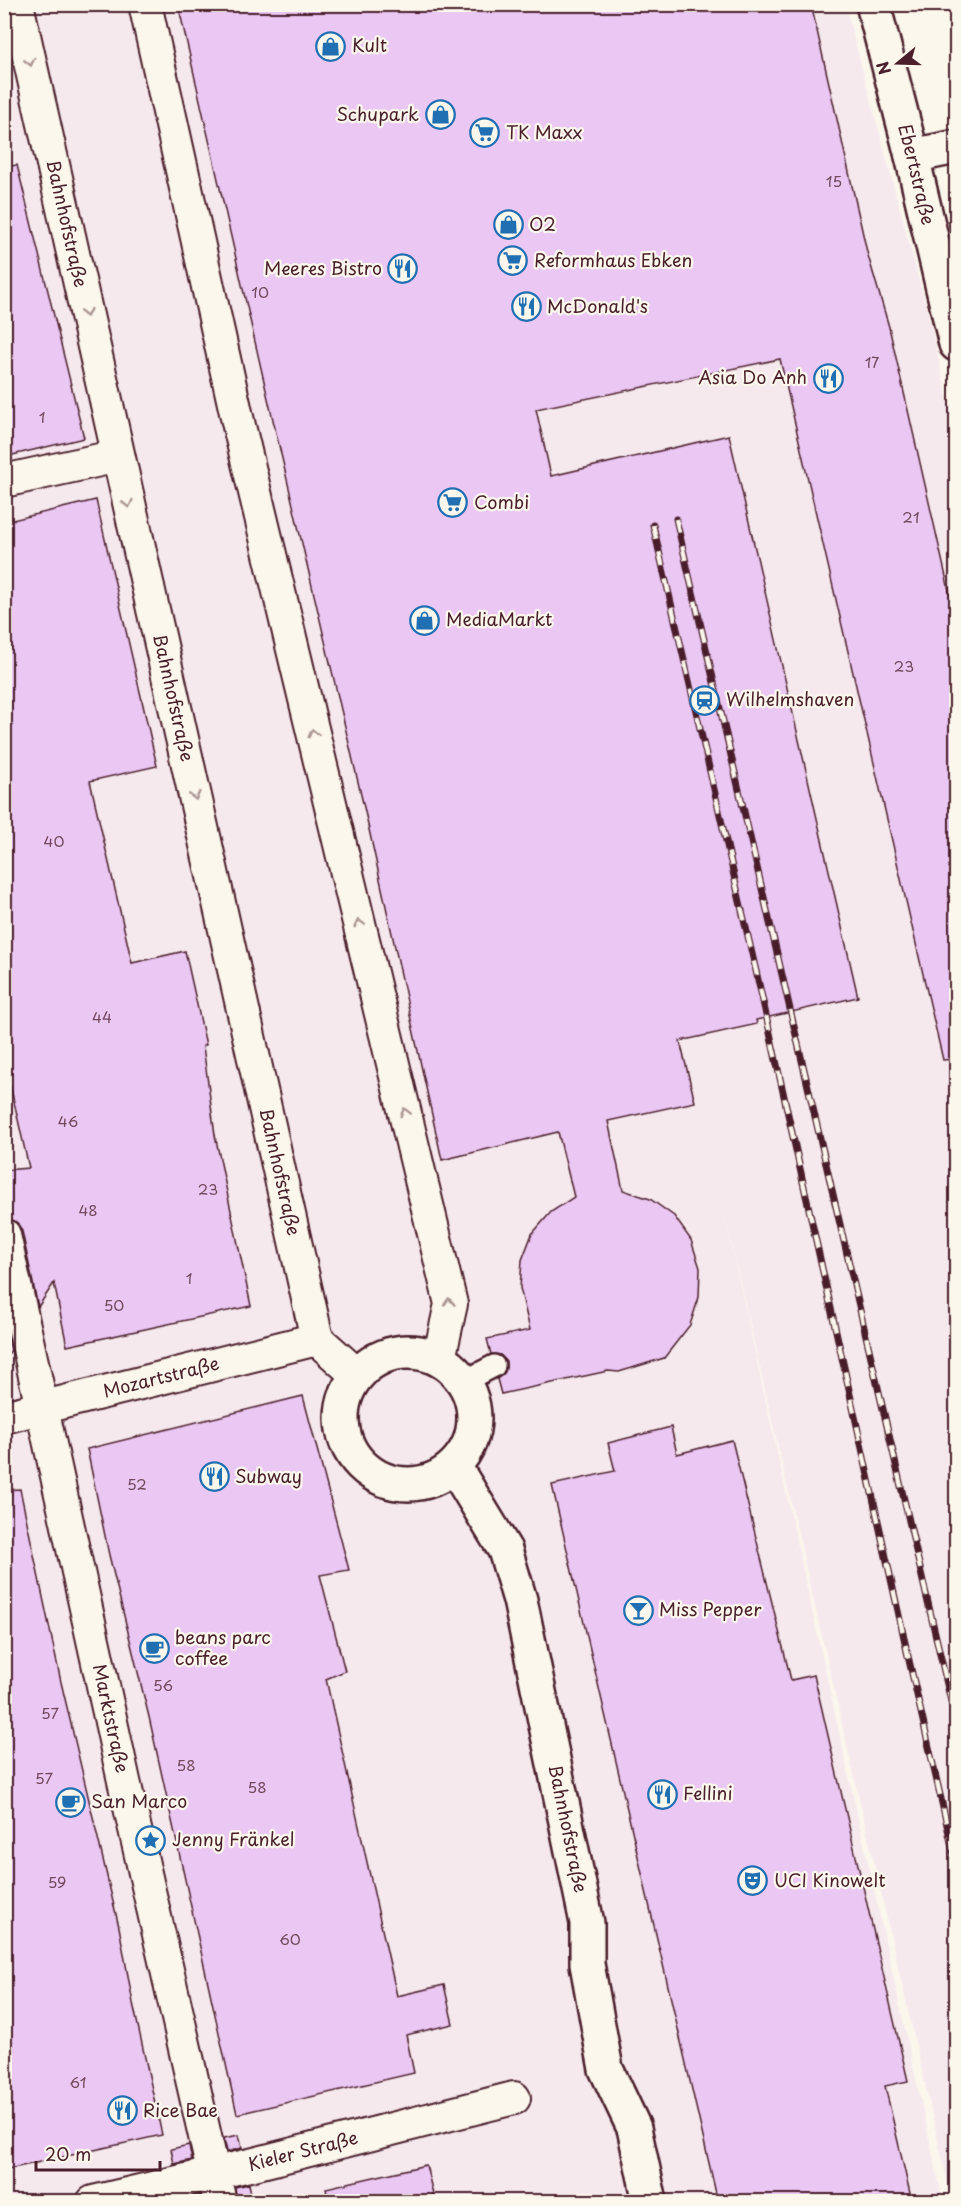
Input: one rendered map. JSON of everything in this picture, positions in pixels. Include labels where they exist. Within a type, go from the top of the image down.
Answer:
[{"type":"street","name":"Bahnhofstraße","points":[[17,4],[317,1339]]},
{"type":"street","points":[[145,4],[239,426],[451,1304],[439,1359]]},
{"type":"street","name":"Ebertstraße","points":[[873,4],[912,156],[948,272],[957,344]]},
{"type":"street","points":[[912,156],[957,147]]},
{"type":"street","points":[[4,481],[118,456]]},
{"type":"street","name":"Marktstraße","points":[[4,1235],[126,1793],[217,2187]]},
{"type":"street","points":[[317,1339],[357,1375]]},
{"type":"street","name":"Mozartstraße","points":[[4,1417],[317,1339]]},
{"type":"street","points":[[416,1351],[439,1359],[457,1372],[470,1394],[474,1429],[465,1450],[454,1466],[437,1478],[405,1484],[377,1477],[357,1460],[343,1433],[344,1398],[357,1375],[375,1360],[393,1353],[416,1351]]},
{"type":"street","name":"Bahnhofstraße","points":[[454,1466],[505,1550],[520,1600],[587,1923],[587,1965],[606,2069],[634,2128],[650,2202]]},
{"type":"street","name":"Kieler Straße","points":[[93,2202],[217,2187],[514,2098]]},
{"type":"lane","points":[[463,1382],[494,1366]]},
{"type":"shaded area","points":[[5,5],[845,5],[929,317],[956,437],[956,2201],[952,2201],[723,1208],[943,2201],[5,2202]]},
{"type":"building","points":[[178,4],[811,4],[867,252],[889,327],[957,625],[957,1059],[943,1060],[780,359],[536,409],[551,476],[729,435],[858,997],[756,1020],[757,1024],[680,1041],[695,1102],[608,1121],[623,1190],[650,1199],[674,1216],[691,1240],[700,1268],[699,1297],[690,1325],[664,1358],[619,1372],[608,1371],[501,1394],[497,1379],[505,1372],[506,1361],[500,1355],[491,1354],[487,1339],[530,1330],[520,1288],[522,1260],[532,1234],[551,1212],[574,1197],[558,1132],[442,1160],[366,816]]},
{"type":"building","points":[[17,165],[84,438],[4,457],[4,167]]},
{"type":"building","points":[[96,500],[157,766],[90,781],[132,963],[185,951],[206,1045],[203,1046],[215,1135],[251,1306],[67,1346],[54,1283],[38,1307],[22,1231],[17,1222],[4,1218],[4,1170],[29,1168],[4,1058],[4,522]]},
{"type":"building","points":[[4,1321],[11,1350],[4,1360]]},
{"type":"building","points":[[303,1396],[349,1570],[320,1575],[345,1671],[326,1679],[397,1996],[444,1985],[453,2024],[406,2035],[414,2073],[237,2114],[149,1717],[109,1555],[87,1449]]},
{"type":"building","name":"UCI Kinowelt","points":[[671,1427],[677,1454],[732,1440],[791,1680],[814,1675],[908,2081],[885,2086],[912,2202],[718,2202],[552,1485],[615,1471],[608,1443]]},
{"type":"building","points":[[20,1489],[61,1682],[119,1927],[162,2135],[4,2170],[4,1490]]},
{"type":"building","points":[[239,2135],[242,2148],[227,2152],[224,2138]]},
{"type":"building","points":[[189,2145],[192,2160],[174,2164],[171,2149]]},
{"type":"building","points":[[426,2165],[435,2202],[328,2202],[326,2188]]},
{"type":"building","points":[[249,2184],[253,2202],[237,2202],[235,2187]]},
{"type":"building","points":[[200,2195],[201,2202],[181,2202],[181,2200]]},
{"type":"railway","points":[[676,519],[956,1723]]},
{"type":"railway","points":[[653,525],[762,997],[956,1864]]},
{"type":"place","name":"Kult","points":[[331,46]]},
{"type":"place","name":"Schupark","points":[[440,115]]},
{"type":"place","name":"TK Maxx","points":[[485,133]]},
{"type":"place","name":"O2","points":[[508,225]]},
{"type":"place","name":"Reformhaus Ebken","points":[[513,261]]},
{"type":"place","name":"Meeres Bistro","points":[[403,269]]},
{"type":"place","name":"McDonald's","points":[[526,307]]},
{"type":"place","name":"Asia Do Anh","points":[[828,378]]},
{"type":"place","name":"Combi","points":[[453,503]]},
{"type":"place","name":"MediaMarkt","points":[[425,620]]},
{"type":"place","name":"Wilhelmshaven","points":[[705,700]]},
{"type":"place","name":"Subway","points":[[214,1477]]},
{"type":"place","name":"Miss Pepper","points":[[638,1610]]},
{"type":"place","name":"beans parc coffee","points":[[154,1648]]},
{"type":"place","name":"Fellini","points":[[662,1794]]},
{"type":"place","name":"San Marco","points":[[70,1802]]},
{"type":"place","name":"Jenny Fränkel","points":[[151,1840]]},
{"type":"place","name":"UCI Kinowelt","points":[[753,1881]]},
{"type":"place","name":"Rice Bae","points":[[122,2111]]}]
